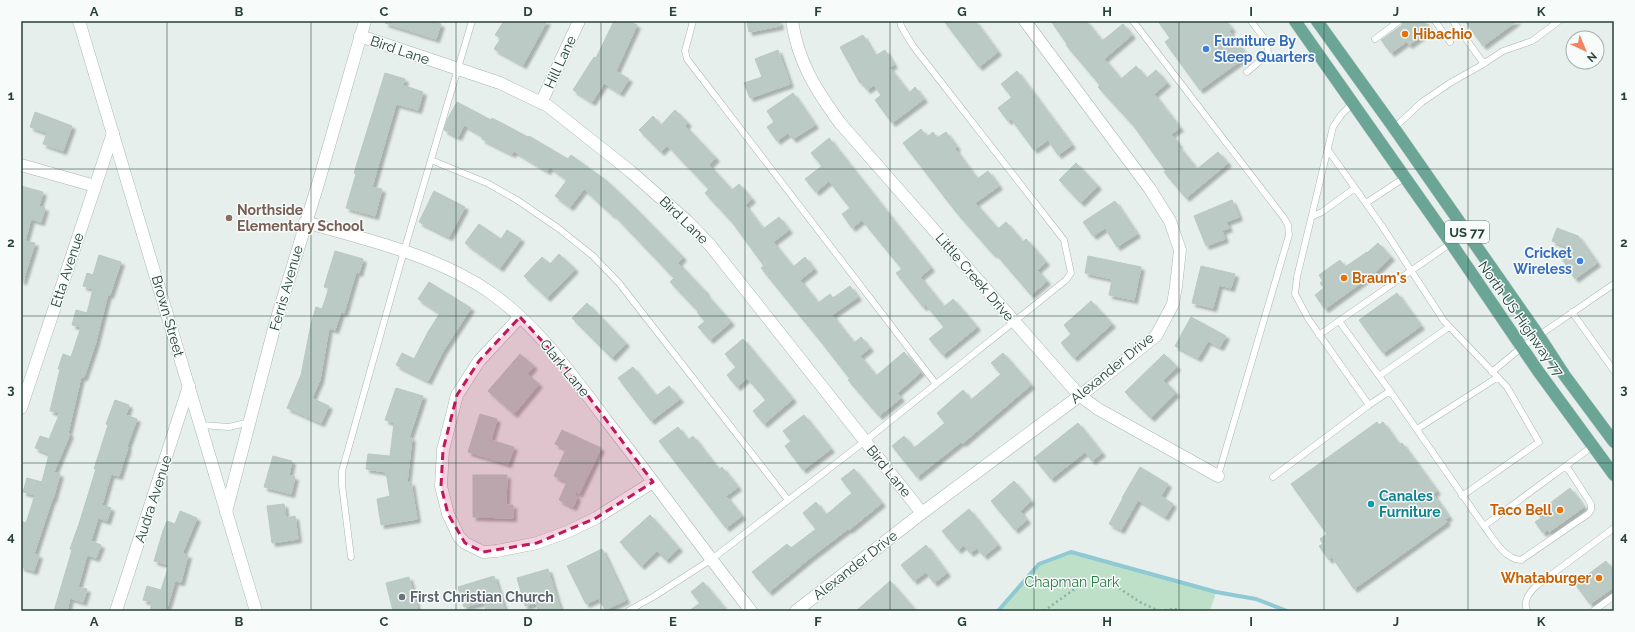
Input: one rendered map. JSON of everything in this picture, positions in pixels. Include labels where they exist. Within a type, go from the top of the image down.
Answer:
[{"type":"main road","name":"North US Highway 77","points":[[1295,21],[1522,347],[1614,475]]},
{"type":"main road","name":"North US Highway 77","points":[[1317,21],[1394,128],[1539,336],[1565,376],[1614,442]]},
{"type":"street","name":"Brown Street","points":[[79,21],[256,611]]},
{"type":"street","name":"Ferris Avenue","points":[[226,512],[276,321],[305,222],[318,184],[365,21]]},
{"type":"street","name":"Hill Lane","points":[[541,103],[579,21]]},
{"type":"street","name":"Little Creek Drive","points":[[792,21],[798,52],[806,72],[821,97],[840,123],[1079,395],[1098,409],[1218,476]]},
{"type":"street","name":"Alexander Drive","points":[[796,611],[922,513],[1156,336],[1173,304],[1180,250],[1170,221],[1150,189],[1025,21]]},
{"type":"street","name":"Bird Lane","points":[[360,36],[500,83],[548,106],[630,170],[687,221],[710,245],[922,513]]},
{"type":"street","name":"Etta Avenue","points":[[21,408],[113,134]]},
{"type":"street","points":[[21,165],[95,186]]},
{"type":"street","name":"Clark Lane","points":[[305,222],[404,251],[462,276],[490,292],[520,317],[567,368],[752,611]]},
{"type":"street","points":[[520,317],[479,361],[457,395],[444,450],[441,486],[448,514],[459,537],[469,546],[483,552],[497,551],[538,543],[567,532],[596,518],[654,482]]},
{"type":"street","name":"Audra Avenue","points":[[116,611],[189,386]]},
{"type":"lane","points":[[351,557],[342,485],[342,471],[404,251],[472,21]]},
{"type":"lane","points":[[693,21],[685,51],[687,59],[936,384]]},
{"type":"lane","points":[[628,611],[653,597],[712,559],[865,441],[1014,322],[1066,280],[1071,272],[1064,240],[914,46],[901,26],[900,21]]},
{"type":"lane","points":[[1133,21],[1284,218],[1288,225],[1290,235],[1218,476]]},
{"type":"lane","points":[[1247,72],[1268,54],[1267,42],[1251,21]]},
{"type":"lane","points":[[1375,39],[1399,21]]},
{"type":"lane","points":[[1435,21],[1450,42]]},
{"type":"lane","points":[[1453,21],[1484,64]]},
{"type":"lane","points":[[1394,128],[1422,102],[1450,83],[1484,64],[1503,51],[1532,41],[1559,21]]},
{"type":"lane","points":[[1352,104],[1333,127],[1313,216],[1297,277],[1295,294],[1319,335],[1369,405]]},
{"type":"lane","points":[[1328,150],[1366,203],[1449,326],[1507,387],[1539,442],[1462,496]]},
{"type":"lane","points":[[431,160],[487,183],[517,200],[558,228],[593,256],[624,289],[788,500]]},
{"type":"lane","points":[[1366,203],[1404,178]]},
{"type":"lane","points":[[1313,216],[1322,212],[1355,188]]},
{"type":"lane","points":[[1319,335],[1387,286],[1412,272],[1451,243]]},
{"type":"lane","points":[[1492,372],[1522,347],[1614,284]]},
{"type":"lane","points":[[1572,312],[1614,370]]},
{"type":"lane","points":[[1339,321],[1417,429],[1462,496],[1507,556],[1514,560],[1521,560],[1588,514],[1591,504],[1567,467]]},
{"type":"lane","points":[[1379,376],[1449,326]]},
{"type":"lane","points":[[1417,429],[1498,377]]},
{"type":"lane","points":[[1273,477],[1390,391]]},
{"type":"lane","points":[[201,425],[229,427],[250,422]]},
{"type":"lane","points":[[1484,526],[1594,446]]},
{"type":"lane","points":[[1527,611],[1526,599],[1536,586],[1614,529]]},
{"type":"lane","points":[[1593,611],[1614,596]]},
{"type":"path","points":[[1044,611],[1076,588],[1092,582],[1111,583],[1140,602],[1160,611],[1174,608],[1185,611]]},
{"type":"highlighted area","points":[[520,317],[567,368],[653,482],[596,518],[537,543],[483,552],[465,543],[448,514],[441,486],[443,450],[457,395],[479,361]]},
{"type":"green space","name":"Chapman Park","points":[[1071,552],[1216,592],[1210,611],[998,611],[1039,564]]},
{"type":"building","points":[[386,21],[430,21],[441,24],[436,39],[385,23]]},
{"type":"building","points":[[504,21],[547,21],[523,65],[494,49],[501,38],[495,35]]},
{"type":"building","points":[[614,21],[629,21],[637,25],[616,71],[629,79],[620,93],[604,83],[592,102],[573,90],[594,57],[596,58]]},
{"type":"building","points":[[747,21],[779,21],[780,26],[749,32]]},
{"type":"building","points":[[944,21],[975,21],[998,52],[979,67]]},
{"type":"building","points":[[1051,21],[1086,21],[1102,41],[1123,24],[1132,35],[1104,59],[1121,79],[1136,66],[1147,78],[1156,70],[1167,83],[1154,94],[1180,128],[1171,134],[1179,145],[1178,146],[1197,169],[1218,152],[1228,163],[1186,198],[1164,172],[1166,171],[1133,125],[1098,87],[1100,85],[1066,45],[1067,44]]},
{"type":"building","name":"Furniture By Sleep Quarters","points":[[1158,21],[1226,21],[1232,29],[1229,31],[1247,56],[1200,90],[1165,42],[1170,38]]},
{"type":"building","name":"Hibachio","points":[[1403,21],[1424,21],[1430,30],[1409,45],[1406,42],[1391,53],[1381,40],[1402,25]]},
{"type":"building","points":[[1465,21],[1517,21],[1483,46]]},
{"type":"building","points":[[863,35],[875,56],[885,50],[894,65],[889,67],[909,93],[915,87],[924,99],[892,123],[875,100],[881,95],[874,85],[867,90],[861,82],[860,83],[840,47]]},
{"type":"building","points":[[778,50],[790,84],[750,98],[744,83],[762,77],[755,59]]},
{"type":"building","points":[[1017,71],[1072,145],[1058,155],[1048,140],[1034,150],[1011,119],[1008,121],[998,108],[1012,97],[1001,84]]},
{"type":"building","points":[[385,73],[405,79],[403,85],[423,92],[418,110],[396,104],[372,187],[382,189],[375,216],[346,208],[356,174],[354,173]]},
{"type":"building","points":[[793,93],[815,125],[793,139],[788,133],[777,141],[767,127],[774,122],[767,111]]},
{"type":"building","points":[[457,102],[491,120],[492,118],[528,137],[529,136],[568,159],[571,155],[607,181],[683,257],[678,263],[706,292],[705,293],[731,322],[710,340],[698,327],[705,321],[697,312],[698,311],[670,282],[674,278],[613,214],[612,215],[584,189],[570,207],[555,196],[567,180],[550,167],[547,171],[514,151],[512,154],[482,139],[483,136],[464,125],[458,137],[444,130],[448,118]]},
{"type":"building","points":[[675,110],[688,123],[685,126],[716,158],[709,165],[732,190],[739,184],[752,199],[745,205],[763,229],[779,217],[789,230],[773,242],[793,267],[805,257],[814,269],[800,280],[818,303],[830,294],[833,298],[850,286],[858,297],[832,315],[854,343],[861,337],[870,348],[860,356],[876,376],[904,352],[921,372],[897,393],[901,398],[879,416],[848,380],[850,379],[761,268],[764,266],[732,222],[705,193],[709,189],[667,145],[661,152],[639,130],[653,116],[661,125]]},
{"type":"building","points":[[35,112],[72,126],[63,151],[43,144],[47,133],[30,127]]},
{"type":"building","points":[[921,129],[927,137],[933,132],[937,138],[946,132],[957,147],[955,149],[977,179],[988,171],[999,186],[975,203],[998,229],[1006,222],[1023,242],[1026,239],[1046,262],[1037,270],[1047,281],[1031,295],[995,253],[993,254],[956,212],[903,143]]},
{"type":"building","points":[[829,138],[931,268],[920,277],[944,307],[953,299],[977,327],[943,355],[929,339],[944,327],[926,305],[923,307],[896,273],[902,269],[862,220],[852,228],[842,214],[850,208],[829,181],[816,192],[805,179],[822,166],[811,153]]},
{"type":"building","points":[[1076,163],[1098,186],[1081,203],[1059,180]]},
{"type":"building","points":[[21,186],[43,192],[39,206],[45,208],[41,222],[31,219],[25,241],[35,243],[23,281],[21,281]]},
{"type":"building","points":[[434,191],[465,207],[449,237],[419,222]]},
{"type":"building","points":[[1232,200],[1239,217],[1226,222],[1229,228],[1222,231],[1225,239],[1206,246],[1194,216]]},
{"type":"building","points":[[1115,201],[1137,234],[1117,247],[1105,228],[1093,236],[1083,222]]},
{"type":"building","points":[[479,224],[501,239],[507,230],[521,239],[500,268],[465,243]]},
{"type":"building","name":"Cricket Wireless","points":[[1557,228],[1578,236],[1597,263],[1575,279],[1562,259],[1575,250],[1552,241]]},
{"type":"building","name":"Braum's","points":[[1378,243],[1391,257],[1376,272],[1325,309],[1315,295],[1324,288],[1320,283],[1323,281],[1319,275],[1340,260],[1345,267],[1367,253]]},
{"type":"building","points":[[335,251],[363,259],[359,273],[356,272],[344,313],[341,312],[335,330],[329,328],[320,380],[312,398],[329,406],[321,423],[287,408],[301,375],[311,324],[316,307],[322,309],[329,288],[324,287]]},
{"type":"building","points":[[559,254],[575,269],[547,298],[524,276],[542,257],[550,264]]},
{"type":"building","points":[[99,255],[121,262],[110,295],[108,294],[95,345],[84,377],[81,377],[68,433],[70,434],[54,472],[60,474],[34,554],[39,555],[34,571],[21,567],[21,521],[26,523],[35,495],[23,492],[27,478],[42,482],[49,454],[35,448],[40,436],[49,439],[60,413],[50,411],[60,369],[58,369],[63,354],[71,357],[81,327],[72,325],[76,310],[87,313],[93,289],[83,286],[87,273],[93,275]]},
{"type":"building","points":[[1088,256],[1141,267],[1134,300],[1109,295],[1112,279],[1085,273]]},
{"type":"building","points":[[1201,266],[1235,274],[1231,288],[1219,285],[1213,308],[1192,303]]},
{"type":"building","points":[[429,282],[471,308],[443,351],[428,381],[396,365],[402,353],[414,359],[440,313],[418,299]]},
{"type":"building","points":[[1397,293],[1421,326],[1383,353],[1359,320]]},
{"type":"building","points":[[1091,301],[1112,324],[1074,358],[1061,343],[1071,334],[1064,325]]},
{"type":"building","points":[[587,303],[626,343],[612,358],[572,318]]},
{"type":"building","points":[[1191,317],[1226,336],[1220,347],[1208,341],[1198,358],[1175,346]]},
{"type":"building","points":[[743,339],[793,399],[764,424],[753,411],[766,400],[747,378],[737,387],[727,375],[736,367],[725,354]]},
{"type":"building","points":[[1003,353],[1031,385],[963,443],[961,442],[917,477],[892,446],[904,436],[914,448],[945,423],[937,413],[963,390],[971,400],[1001,374],[991,363]]},
{"type":"building","points":[[520,354],[534,366],[527,374],[539,384],[514,414],[488,391]]},
{"type":"building","points":[[1164,354],[1177,367],[1163,380],[1176,393],[1151,418],[1125,392]]},
{"type":"building","points":[[633,367],[656,396],[669,386],[680,399],[651,421],[618,378]]},
{"type":"building","points":[[396,388],[423,396],[409,438],[412,438],[407,483],[411,482],[417,519],[381,525],[377,499],[390,496],[386,472],[366,469],[368,454],[390,456],[394,423],[385,420]]},
{"type":"building","points":[[115,400],[129,405],[126,415],[137,419],[127,446],[128,447],[119,476],[111,474],[102,505],[111,508],[107,521],[98,518],[91,541],[101,545],[96,558],[87,555],[78,587],[87,589],[83,602],[70,598],[67,611],[54,611],[72,550],[70,549],[96,469],[94,469],[108,425],[106,424]]},
{"type":"building","points":[[480,414],[497,419],[491,440],[514,447],[508,464],[468,452]]},
{"type":"building","points":[[804,415],[831,449],[803,470],[785,446],[791,441],[783,431]]},
{"type":"building","name":"Canales Furniture","points":[[1377,422],[1379,425],[1383,422],[1399,445],[1402,443],[1437,491],[1433,494],[1449,517],[1445,519],[1447,522],[1354,589],[1332,557],[1329,560],[1319,546],[1323,544],[1320,539],[1327,534],[1291,484]]},
{"type":"building","points":[[1078,423],[1102,453],[1092,461],[1085,452],[1051,479],[1034,458]]},
{"type":"building","points":[[678,427],[688,440],[693,436],[719,470],[722,467],[738,487],[726,496],[742,516],[726,528],[659,441]]},
{"type":"building","points":[[562,430],[601,448],[579,494],[573,490],[577,498],[573,507],[559,500],[567,482],[554,476],[566,449],[555,444]]},
{"type":"building","points":[[273,456],[292,461],[289,475],[295,477],[291,494],[264,487]]},
{"type":"building","points":[[1140,467],[1168,484],[1161,496],[1173,504],[1165,517],[1138,500],[1121,530],[1109,524]]},
{"type":"building","points":[[854,469],[882,503],[849,530],[848,529],[810,558],[769,592],[752,572],[787,544],[791,548],[816,529],[803,513],[816,502],[826,515],[852,493],[841,479]]},
{"type":"building","points":[[473,475],[507,475],[506,505],[513,505],[513,518],[473,517]]},
{"type":"building","points":[[1014,481],[1031,501],[1020,511],[1027,520],[1015,530],[991,501]]},
{"type":"building","name":"Taco Bell","points":[[1570,488],[1584,507],[1549,532],[1547,530],[1543,533],[1535,522],[1541,518],[1537,513]]},
{"type":"building","points":[[284,504],[286,518],[295,516],[298,539],[272,543],[267,506]]},
{"type":"building","points":[[969,509],[998,545],[984,556],[977,548],[970,553],[964,545],[958,550],[942,531]]},
{"type":"building","points":[[180,511],[197,518],[182,554],[188,555],[181,582],[175,581],[166,611],[150,611],[152,602],[143,600],[147,586],[161,590],[169,565],[154,561],[163,531],[167,521],[175,524]]},
{"type":"building","points":[[650,515],[679,548],[666,560],[657,551],[641,566],[620,542]]},
{"type":"building","points":[[926,545],[947,573],[934,583],[926,572],[914,581],[901,565]]},
{"type":"building","points":[[602,549],[626,600],[605,610],[599,598],[586,604],[567,566]]},
{"type":"building","name":"Whataburger","points":[[1606,561],[1614,572],[1614,587],[1590,604],[1575,584]]},
{"type":"building","points":[[548,569],[561,611],[538,611],[536,603],[525,606],[517,578]]},
{"type":"building","points":[[494,576],[505,611],[486,611],[484,602],[464,607],[458,587]]},
{"type":"building","name":"First Christian Church","points":[[409,577],[418,611],[393,611],[386,583]]},
{"type":"building","points":[[890,581],[916,611],[856,611]]},
{"type":"building","points":[[703,582],[727,611],[689,611],[700,603],[691,592]]},
{"type":"waterway","points":[[998,611],[1039,564],[1071,552],[1216,592],[1256,599],[1287,611]]},
{"type":"place","name":"Hibachio","points":[[1405,34]]},
{"type":"place","name":"Furniture By Sleep Quarters","points":[[1206,49]]},
{"type":"place","name":"Northside Elementary School","points":[[229,218]]},
{"type":"place","name":"Cricket Wireless","points":[[1580,261]]},
{"type":"place","name":"Braum's","points":[[1344,278]]},
{"type":"place","name":"Canales Furniture","points":[[1371,504]]},
{"type":"place","name":"Taco Bell","points":[[1560,510]]},
{"type":"place","name":"Whataburger","points":[[1599,578]]},
{"type":"place","name":"First Christian Church","points":[[402,597]]}]
